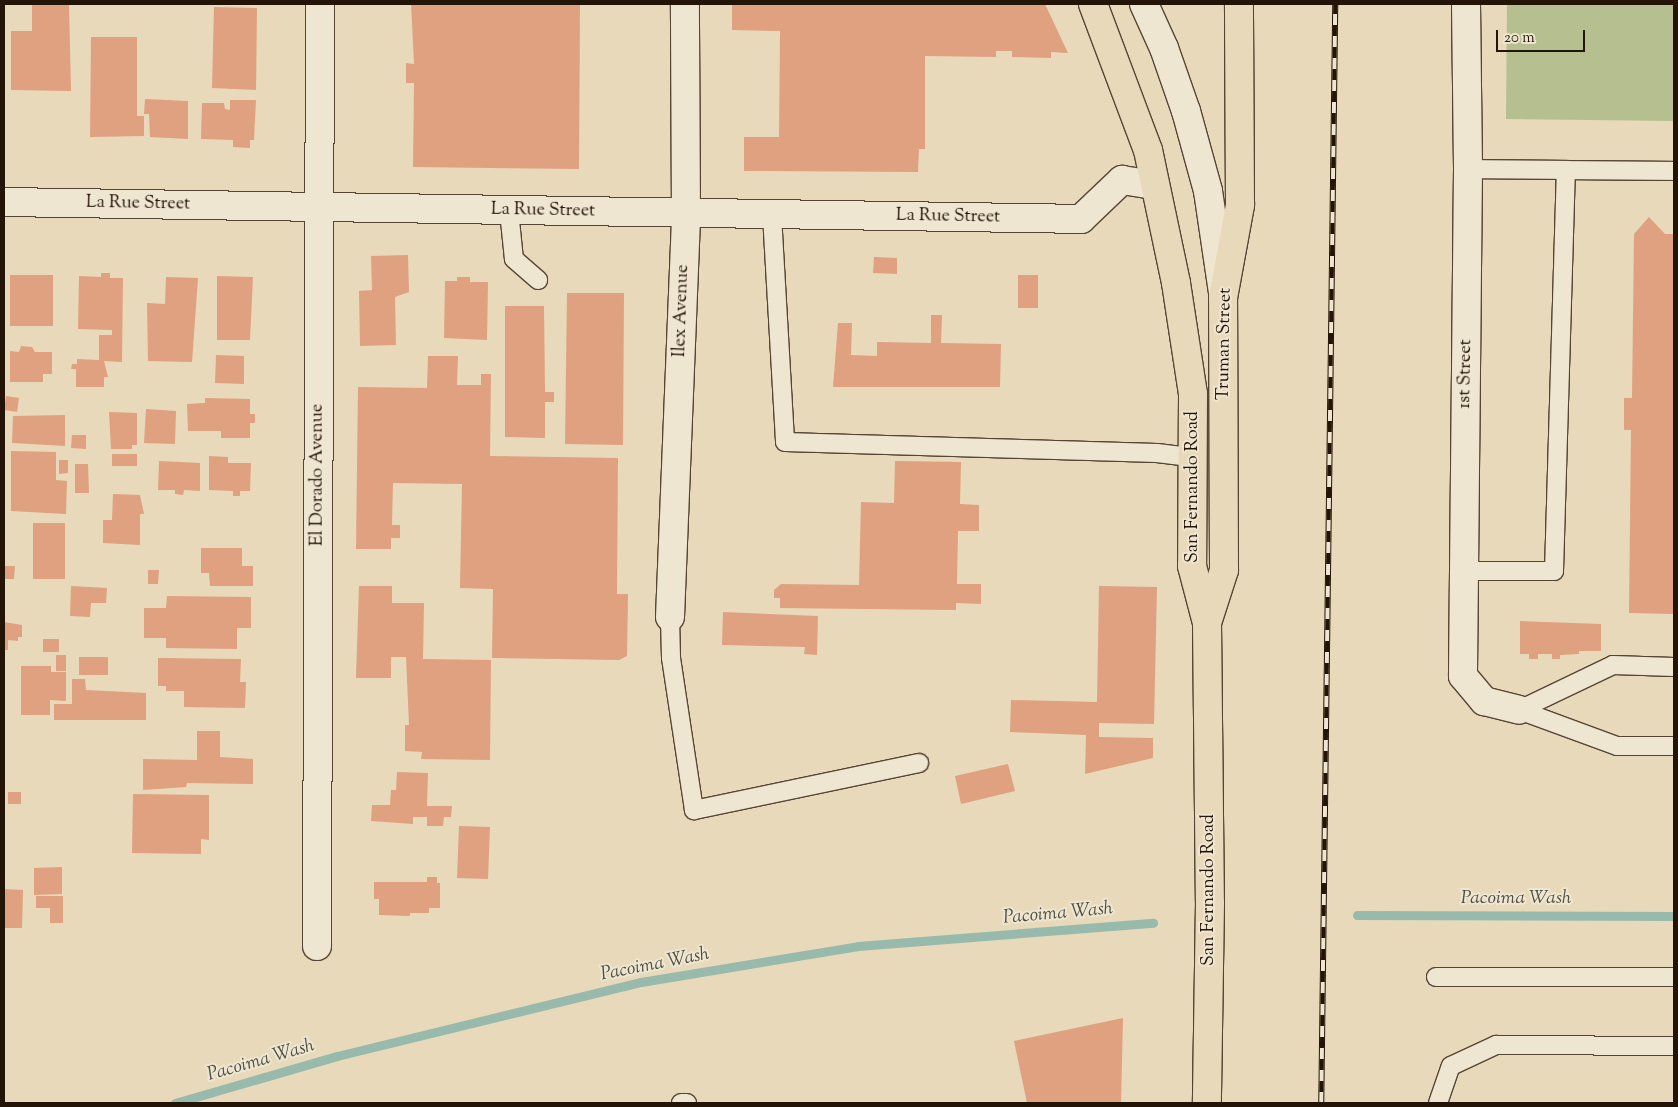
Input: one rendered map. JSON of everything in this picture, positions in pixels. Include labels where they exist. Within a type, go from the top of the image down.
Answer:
[{"type":"main road","name":"San Fernando Road","points":[[1092,4],[1148,150],[1176,283],[1193,394],[1192,566],[1207,623],[1210,903],[1207,1103]]},
{"type":"main road","name":"Truman Street","points":[[1207,623],[1224,570],[1224,298],[1240,205],[1240,4]]},
{"type":"street","name":"El Dorado Avenue","points":[[317,946],[320,4]]},
{"type":"street","name":"Ilex Avenue","points":[[670,617],[686,215],[685,4]]},
{"type":"street","points":[[1144,4],[1164,48],[1186,111],[1208,192],[1224,298]]},
{"type":"street","name":"1st Street","points":[[1466,4],[1468,170],[1463,676],[1484,701],[1519,710]]},
{"type":"street","name":"La Rue Street","points":[[4,202],[319,206],[686,215],[1082,219],[1122,180],[1155,185]]},
{"type":"lane","points":[[1468,170],[1674,171]]},
{"type":"lane","points":[[1464,571],[1554,571],[1566,170]]},
{"type":"lane","points":[[509,211],[514,259],[538,280]]},
{"type":"lane","points":[[772,216],[784,442],[1157,453],[1192,457]]},
{"type":"lane","points":[[670,617],[671,658],[694,810],[919,763]]},
{"type":"lane","points":[[1519,710],[1614,665],[1674,667]]},
{"type":"lane","points":[[1519,710],[1617,746],[1674,746]]},
{"type":"lane","points":[[1436,977],[1674,977]]},
{"type":"lane","points":[[1438,1103],[1450,1066],[1496,1045],[1674,1046]]},
{"type":"lane","points":[[681,1103],[687,1103]]},
{"type":"green space","points":[[1507,4],[1674,4],[1674,121],[1506,119]]},
{"type":"building","points":[[32,4],[69,4],[71,91],[11,90],[11,31],[32,31]]},
{"type":"building","points":[[411,4],[580,4],[579,169],[413,167],[414,83],[406,83],[406,63],[414,64]]},
{"type":"building","points":[[732,4],[1045,4],[1068,53],[1051,52],[1051,58],[1012,57],[1012,51],[996,51],[996,57],[925,56],[925,149],[919,149],[918,172],[744,171],[744,137],[779,137],[780,31],[732,30]]},
{"type":"building","points":[[214,7],[257,8],[256,90],[212,88]]},
{"type":"building","points":[[91,37],[137,37],[137,116],[144,116],[144,136],[90,137]]},
{"type":"building","points":[[145,99],[188,101],[188,139],[150,137],[149,114],[144,114]]},
{"type":"building","points":[[230,100],[256,100],[254,140],[250,140],[250,148],[233,147],[233,140],[201,139],[202,103],[224,103],[225,109],[230,110]]},
{"type":"building","points":[[1649,217],[1665,234],[1674,234],[1674,614],[1629,613],[1631,430],[1624,430],[1624,398],[1632,398],[1634,234]]},
{"type":"building","points":[[408,255],[409,292],[395,297],[396,345],[360,346],[359,291],[372,290],[371,256]]},
{"type":"building","points":[[874,257],[897,258],[897,274],[873,273]]},
{"type":"building","points":[[101,273],[110,273],[110,278],[123,278],[122,362],[104,361],[108,377],[104,377],[104,387],[76,387],[76,369],[71,369],[72,364],[77,364],[77,359],[99,360],[99,335],[112,335],[112,330],[78,329],[79,276],[101,277]]},
{"type":"building","points":[[10,275],[53,275],[53,326],[10,326]]},
{"type":"building","points":[[1018,275],[1038,275],[1038,308],[1018,308]]},
{"type":"building","points":[[217,276],[253,277],[250,340],[217,340]]},
{"type":"building","points":[[166,277],[198,278],[192,362],[148,361],[147,303],[165,304]]},
{"type":"building","points":[[457,277],[470,277],[470,282],[488,282],[487,340],[444,338],[445,281],[457,281]]},
{"type":"building","points":[[567,293],[624,293],[623,445],[565,444]]},
{"type":"building","points":[[505,306],[544,306],[545,392],[554,392],[554,402],[545,402],[545,438],[505,437]]},
{"type":"building","points":[[931,315],[942,315],[941,343],[1001,344],[1000,387],[833,387],[838,323],[852,323],[851,355],[877,356],[877,342],[931,343]]},
{"type":"building","points":[[21,346],[32,347],[35,352],[52,352],[52,374],[43,374],[43,382],[10,382],[10,351],[19,352]]},
{"type":"building","points":[[216,355],[244,356],[244,384],[215,383]]},
{"type":"building","points":[[428,356],[458,356],[457,385],[481,385],[481,374],[491,374],[490,456],[618,458],[617,594],[628,594],[627,656],[619,660],[492,658],[493,589],[460,588],[462,484],[393,483],[392,525],[400,525],[400,538],[391,538],[391,549],[356,549],[358,387],[427,388]]},
{"type":"building","points":[[6,396],[19,398],[17,412],[4,410]]},
{"type":"building","points":[[205,398],[250,399],[250,414],[255,414],[255,423],[250,423],[250,438],[221,438],[221,431],[188,431],[187,404],[205,403]]},
{"type":"building","points":[[146,409],[176,411],[175,444],[144,443]]},
{"type":"building","points":[[109,412],[137,413],[137,445],[132,445],[132,449],[111,449]]},
{"type":"building","points":[[65,415],[65,446],[12,443],[13,416]]},
{"type":"building","points":[[72,435],[86,435],[86,449],[71,448]]},
{"type":"building","points":[[11,451],[56,452],[56,480],[67,481],[66,514],[11,511]]},
{"type":"building","points":[[112,454],[137,454],[137,466],[112,466]]},
{"type":"building","points":[[209,456],[228,457],[228,463],[251,463],[250,491],[240,491],[240,496],[233,496],[233,491],[209,490]]},
{"type":"building","points":[[59,460],[68,460],[68,473],[59,474]]},
{"type":"building","points":[[159,461],[200,463],[200,491],[184,490],[183,495],[175,494],[175,490],[158,490]]},
{"type":"building","points":[[895,461],[961,462],[960,504],[979,505],[979,531],[958,531],[957,584],[981,584],[981,604],[956,603],[956,610],[780,608],[780,598],[774,598],[774,590],[781,584],[859,585],[861,502],[894,503]]},
{"type":"building","points":[[75,464],[88,464],[89,493],[75,493]]},
{"type":"building","points":[[113,494],[140,495],[144,514],[140,514],[140,545],[103,543],[103,520],[112,520]]},
{"type":"building","points":[[33,523],[65,523],[65,579],[33,579]]},
{"type":"building","points":[[201,548],[242,548],[242,566],[253,566],[253,586],[210,586],[209,573],[201,573]]},
{"type":"building","points":[[4,566],[15,566],[14,579],[4,579]]},
{"type":"building","points":[[148,570],[159,570],[158,584],[148,584]]},
{"type":"building","points":[[71,586],[107,588],[106,603],[91,603],[90,617],[70,616]]},
{"type":"building","points":[[359,586],[392,586],[392,603],[424,603],[423,659],[491,660],[490,760],[421,759],[422,752],[405,751],[405,725],[409,725],[406,657],[391,657],[391,678],[356,678]]},
{"type":"building","points":[[1099,586],[1157,587],[1154,724],[1099,723],[1099,737],[1153,738],[1153,758],[1085,774],[1086,735],[1010,732],[1011,700],[1097,702]]},
{"type":"building","points":[[167,596],[251,597],[251,628],[237,628],[237,649],[166,648],[166,638],[144,638],[144,608],[166,608]]},
{"type":"building","points":[[723,612],[818,616],[817,655],[804,654],[805,647],[722,645]]},
{"type":"building","points":[[1520,621],[1601,624],[1601,651],[1579,651],[1579,654],[1560,655],[1560,659],[1552,659],[1552,654],[1538,654],[1538,659],[1529,659],[1529,654],[1520,654]]},
{"type":"building","points":[[4,622],[22,625],[22,637],[18,637],[18,641],[8,640],[8,650],[4,650]]},
{"type":"building","points":[[43,639],[59,639],[59,652],[43,652]]},
{"type":"building","points":[[56,655],[66,655],[66,671],[56,671]]},
{"type":"building","points":[[79,657],[108,657],[108,675],[79,675]]},
{"type":"building","points":[[158,658],[241,659],[240,682],[246,682],[245,708],[184,707],[184,691],[166,691],[166,686],[158,686]]},
{"type":"building","points":[[21,666],[51,666],[51,672],[66,672],[66,701],[50,700],[50,715],[21,715]]},
{"type":"building","points":[[72,679],[85,679],[86,690],[146,693],[146,720],[54,720],[54,704],[72,704]]},
{"type":"building","points":[[197,731],[220,731],[220,757],[253,759],[253,784],[187,783],[186,787],[143,790],[143,759],[197,760]]},
{"type":"building","points":[[1008,764],[1015,791],[961,804],[955,776]]},
{"type":"building","points":[[397,772],[428,773],[427,806],[452,806],[451,817],[444,817],[443,826],[427,826],[427,817],[413,817],[413,824],[371,821],[372,805],[390,805],[391,790],[396,790]]},
{"type":"building","points":[[8,792],[21,792],[21,804],[8,804]]},
{"type":"building","points":[[133,794],[209,795],[209,840],[201,839],[201,854],[132,853]]},
{"type":"building","points":[[459,826],[490,827],[488,879],[457,878]]},
{"type":"building","points":[[62,867],[62,894],[34,895],[34,868]]},
{"type":"building","points":[[427,877],[437,877],[437,883],[440,883],[440,908],[429,908],[429,913],[410,913],[410,916],[379,915],[379,899],[374,899],[374,882],[427,882]]},
{"type":"building","points":[[4,889],[23,890],[22,928],[4,928]]},
{"type":"building","points":[[36,896],[63,896],[63,923],[50,923],[50,908],[36,908]]},
{"type":"building","points":[[1123,1018],[1121,1103],[1027,1103],[1014,1041]]},
{"type":"waterway","name":"Pacoima Wash","points":[[1357,915],[1674,916]]},
{"type":"waterway","name":"Pacoima Wash","points":[[175,1103],[337,1056],[641,982],[858,946],[1153,923]]},
{"type":"railway","points":[[1321,1103],[1335,4]]}]
